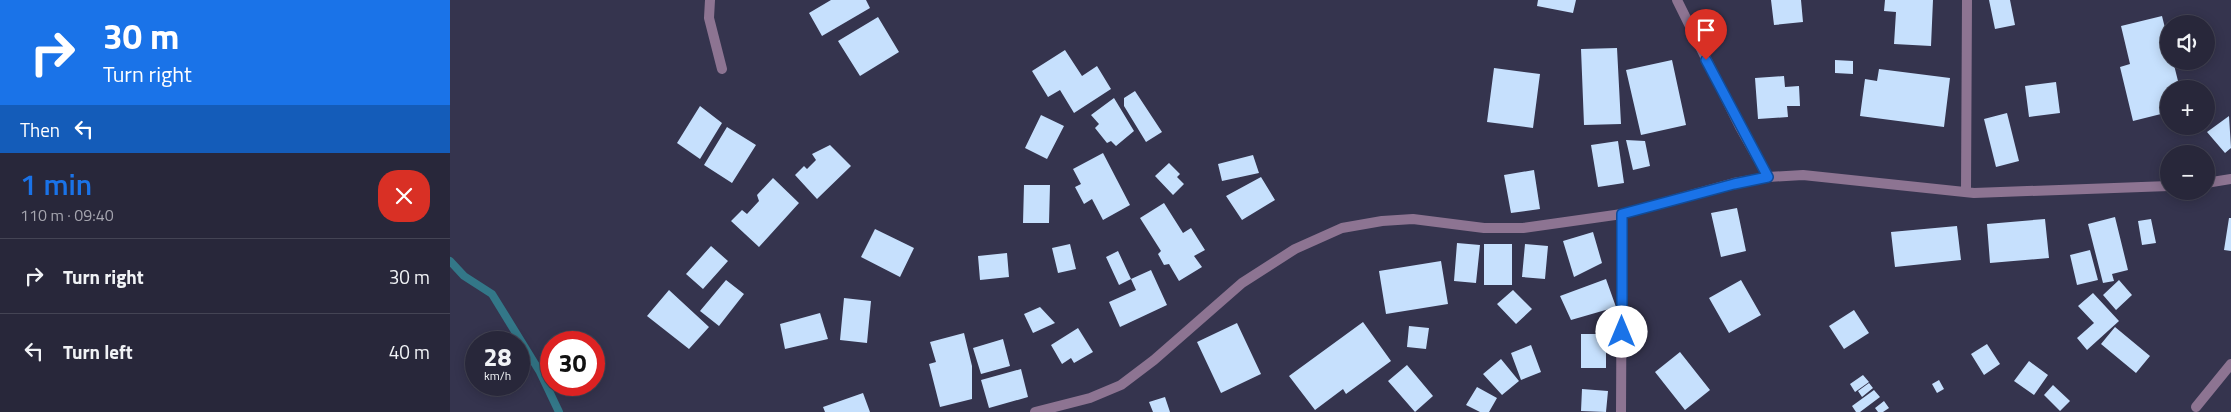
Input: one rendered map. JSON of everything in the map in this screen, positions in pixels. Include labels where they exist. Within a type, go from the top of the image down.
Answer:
[{"type":"street","points":[[710,0],[709,18],[722,69]]},
{"type":"street","points":[[1677,0],[1768,177]]},
{"type":"street","points":[[1966,192],[1967,0]]},
{"type":"street","points":[[1035,412],[1090,398],[1121,385],[1154,360],[1242,283],[1295,249],[1342,228],[1382,221],[1414,219],[1484,228],[1523,228],[1622,214],[1734,184],[1768,177],[1803,175],[1966,192],[2160,186]]},
{"type":"street","points":[[2215,182],[2231,179]]},
{"type":"street","points":[[1621,412],[1622,214]]},
{"type":"street","points":[[2196,407],[2231,364]]},
{"type":"building","points":[[831,0],[866,0],[870,8],[822,36],[809,13]]},
{"type":"building","points":[[1538,0],[1576,0],[1573,13],[1537,6]]},
{"type":"building","points":[[1771,0],[1801,0],[1803,22],[1774,25]]},
{"type":"building","points":[[1885,0],[1933,0],[1931,46],[1894,44],[1896,12],[1884,11]]},
{"type":"building","points":[[1989,0],[2010,0],[2015,25],[1995,29]]},
{"type":"building","points":[[2160,16],[2160,70],[2175,70],[2178,80],[2160,80],[2160,114],[2133,121],[2120,67],[2130,64],[2121,26]]},
{"type":"building","points":[[878,17],[899,52],[860,76],[838,41]]},
{"type":"building","points":[[1617,48],[1621,124],[1584,125],[1581,49]]},
{"type":"building","points":[[1065,50],[1082,76],[1097,66],[1111,89],[1074,113],[1060,90],[1048,97],[1032,71]]},
{"type":"building","points":[[1672,60],[1686,125],[1641,135],[1626,70]]},
{"type":"building","points":[[1835,60],[1853,61],[1853,74],[1835,73]]},
{"type":"building","points":[[1494,68],[1540,74],[1533,128],[1487,122]]},
{"type":"building","points":[[1879,69],[1950,78],[1944,127],[1860,116],[1865,79],[1877,81]]},
{"type":"building","points":[[1784,76],[1785,87],[1799,86],[1800,106],[1787,106],[1788,117],[1758,119],[1755,78]]},
{"type":"building","points":[[2056,82],[2060,113],[2029,117],[2025,86]]},
{"type":"building","points":[[1135,91],[1162,132],[1146,142],[1124,106],[1124,98]]},
{"type":"building","points":[[1114,98],[1134,131],[1116,146],[1111,141],[1107,143],[1095,128],[1099,124],[1091,115]]},
{"type":"building","points":[[700,106],[722,123],[700,159],[677,143]]},
{"type":"building","points":[[2007,113],[2019,161],[1996,167],[1984,119]]},
{"type":"building","points":[[1041,115],[1064,126],[1047,159],[1025,148]]},
{"type":"building","points":[[2229,116],[2231,148],[2225,153],[2210,135],[2215,135],[2215,126]]},
{"type":"building","points":[[727,127],[756,145],[732,183],[704,165]]},
{"type":"building","points":[[1626,140],[1645,141],[1650,166],[1633,170]]},
{"type":"building","points":[[1618,141],[1624,183],[1598,187],[1591,145]]},
{"type":"building","points":[[830,145],[851,166],[817,199],[795,175],[804,166],[807,169],[816,160],[812,154]]},
{"type":"building","points":[[1103,153],[1130,205],[1103,220],[1092,199],[1084,204],[1075,187],[1081,184],[1073,169]]},
{"type":"building","points":[[1253,155],[1259,173],[1222,181],[1218,164]]},
{"type":"building","points":[[1169,163],[1180,174],[1177,177],[1184,184],[1173,195],[1155,176]]},
{"type":"building","points":[[1534,170],[1540,209],[1511,213],[1504,175]]},
{"type":"building","points":[[1261,177],[1275,200],[1242,220],[1226,196]]},
{"type":"building","points":[[773,178],[799,203],[759,247],[731,221],[742,210],[747,214],[759,201],[757,195]]},
{"type":"building","points":[[1024,185],[1050,185],[1049,223],[1023,223]]},
{"type":"building","points":[[1164,203],[1183,233],[1191,228],[1205,250],[1194,256],[1202,267],[1179,281],[1169,264],[1164,265],[1158,254],[1161,251],[1140,218]]},
{"type":"building","points":[[1737,208],[1746,251],[1721,257],[1711,213]]},
{"type":"building","points":[[2115,217],[2128,270],[2112,274],[2114,281],[2103,283],[2088,224]]},
{"type":"building","points":[[2229,218],[2231,218],[2231,251],[2224,250]]},
{"type":"building","points":[[2045,219],[2049,258],[1990,263],[1987,224]]},
{"type":"building","points":[[2151,219],[2156,243],[2142,245],[2138,221]]},
{"type":"building","points":[[1957,226],[1961,260],[1895,267],[1891,232]]},
{"type":"building","points":[[875,229],[914,248],[900,277],[861,257]]},
{"type":"building","points":[[1593,232],[1602,263],[1574,277],[1563,241]]},
{"type":"building","points":[[1457,243],[1480,245],[1476,283],[1454,281]]},
{"type":"building","points":[[1070,244],[1076,269],[1058,273],[1052,248]]},
{"type":"building","points":[[1484,244],[1512,244],[1512,285],[1484,285]]},
{"type":"building","points":[[1525,244],[1548,246],[1545,279],[1522,277]]},
{"type":"building","points":[[711,246],[728,261],[703,289],[686,274]]},
{"type":"building","points":[[2090,250],[2098,280],[2077,285],[2070,255]]},
{"type":"building","points":[[1118,251],[1131,279],[1119,285],[1106,257]]},
{"type":"building","points":[[1007,253],[1009,277],[980,280],[978,256]]},
{"type":"building","points":[[1441,261],[1448,304],[1386,314],[1379,271]]},
{"type":"building","points":[[1151,270],[1167,305],[1120,327],[1109,302],[1136,290],[1131,279]]},
{"type":"building","points":[[1606,279],[1616,307],[1571,320],[1560,296]]},
{"type":"building","points":[[726,280],[744,294],[719,326],[700,311]]},
{"type":"building","points":[[1741,280],[1761,315],[1729,333],[1709,298]]},
{"type":"building","points":[[2119,280],[2132,295],[2116,310],[2103,295]]},
{"type":"building","points":[[669,290],[709,327],[689,349],[647,316]]},
{"type":"building","points":[[1513,290],[1532,309],[1516,324],[1497,304]]},
{"type":"building","points":[[2093,293],[2119,321],[2087,350],[2077,338],[2094,323],[2078,306]]},
{"type":"building","points":[[844,298],[871,301],[867,343],[840,340]]},
{"type":"building","points":[[1040,307],[1055,323],[1033,333],[1024,314]]},
{"type":"building","points":[[1854,310],[1869,333],[1844,349],[1829,326]]},
{"type":"building","points":[[820,313],[828,339],[785,349],[780,324]]},
{"type":"building","points":[[1363,322],[1391,361],[1346,394],[1343,389],[1315,410],[1289,376]]},
{"type":"building","points":[[1237,323],[1261,374],[1221,393],[1197,342]]},
{"type":"building","points":[[1409,326],[1429,328],[1426,349],[1407,347]]},
{"type":"building","points":[[2115,327],[2150,356],[2136,373],[2101,344]]},
{"type":"building","points":[[1078,328],[1093,352],[1074,363],[1071,358],[1062,364],[1051,345]]},
{"type":"building","points":[[964,333],[972,366],[972,399],[940,407],[929,364],[936,362],[930,342]]},
{"type":"building","points":[[1581,334],[1606,334],[1606,368],[1581,368]]},
{"type":"building","points":[[1003,339],[1010,366],[981,374],[973,348]]},
{"type":"building","points":[[1987,344],[2000,364],[1984,375],[1971,354]]},
{"type":"building","points":[[1531,345],[1541,372],[1521,380],[1511,353]]},
{"type":"building","points":[[1680,352],[1710,390],[1685,410],[1655,372]]},
{"type":"building","points":[[1501,359],[1519,381],[1502,395],[1483,374]]},
{"type":"building","points":[[2029,361],[2048,375],[2034,395],[2014,381]]},
{"type":"building","points":[[1407,365],[1433,396],[1415,412],[1388,381]]},
{"type":"building","points":[[1021,369],[1028,397],[989,408],[981,380]]},
{"type":"building","points":[[1863,375],[1869,382],[1855,392],[1850,384]]},
{"type":"building","points":[[1939,380],[1944,389],[1937,393],[1932,384]]},
{"type":"building","points":[[1869,383],[1873,388],[1862,397],[1858,391]]},
{"type":"building","points":[[2053,385],[2070,401],[2060,411],[2044,395]]},
{"type":"building","points":[[1477,387],[1497,398],[1489,412],[1480,412],[1466,405]]},
{"type":"building","points":[[1582,389],[1608,391],[1606,412],[1581,411]]},
{"type":"building","points":[[1874,390],[1880,397],[1860,412],[1856,412],[1852,406]]},
{"type":"building","points":[[863,393],[870,412],[825,412],[823,407]]},
{"type":"building","points":[[1165,397],[1170,412],[1153,412],[1149,402]]},
{"type":"building","points":[[1884,401],[1889,408],[1883,412],[1878,412],[1875,408]]},
{"type":"waterway","points":[[450,261],[464,276],[492,294],[540,372],[559,412]]},
{"type":"route","points":[[1622,332],[1622,214],[1734,184],[1768,177],[1706,60]]}]
